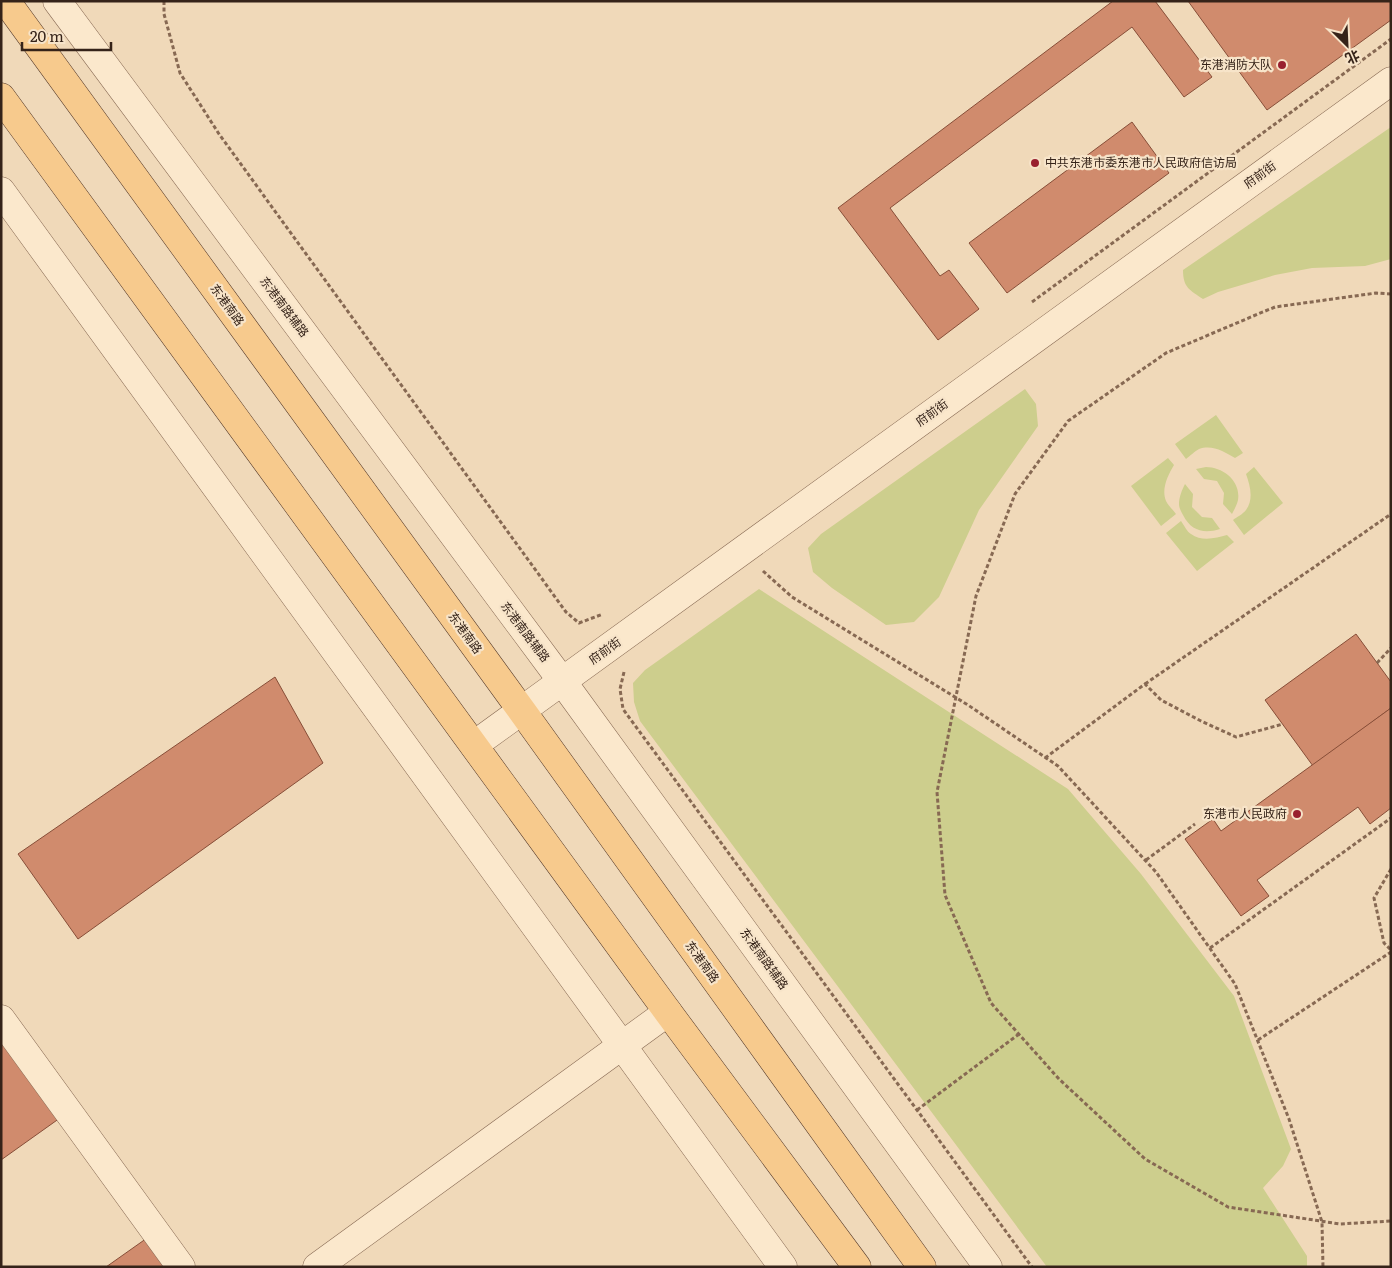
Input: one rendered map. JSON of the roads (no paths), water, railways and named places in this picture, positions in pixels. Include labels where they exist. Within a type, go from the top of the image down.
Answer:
[{"type":"main road","name":"东港南路","points":[[9,6],[522,711],[922,1267]]},
{"type":"main road","points":[[1,96],[668,1012],[857,1267]]},
{"type":"street","name":"东港南路辅路","points":[[57,1],[562,681],[988,1267]]},
{"type":"street","name":"府前街","points":[[474,745],[1391,81]]},
{"type":"street","points":[[1,191],[783,1267]]},
{"type":"street","points":[[317,1267],[668,1012]]},
{"type":"street","points":[[1,1019],[181,1267]]},
{"type":"place","name":"东港消防大队","points":[[1282,65]]},
{"type":"place","name":"中共东港市委东港市人民政府信访局","points":[[1035,163]]},
{"type":"place","name":"东港市人民政府","points":[[1297,814]]}]
